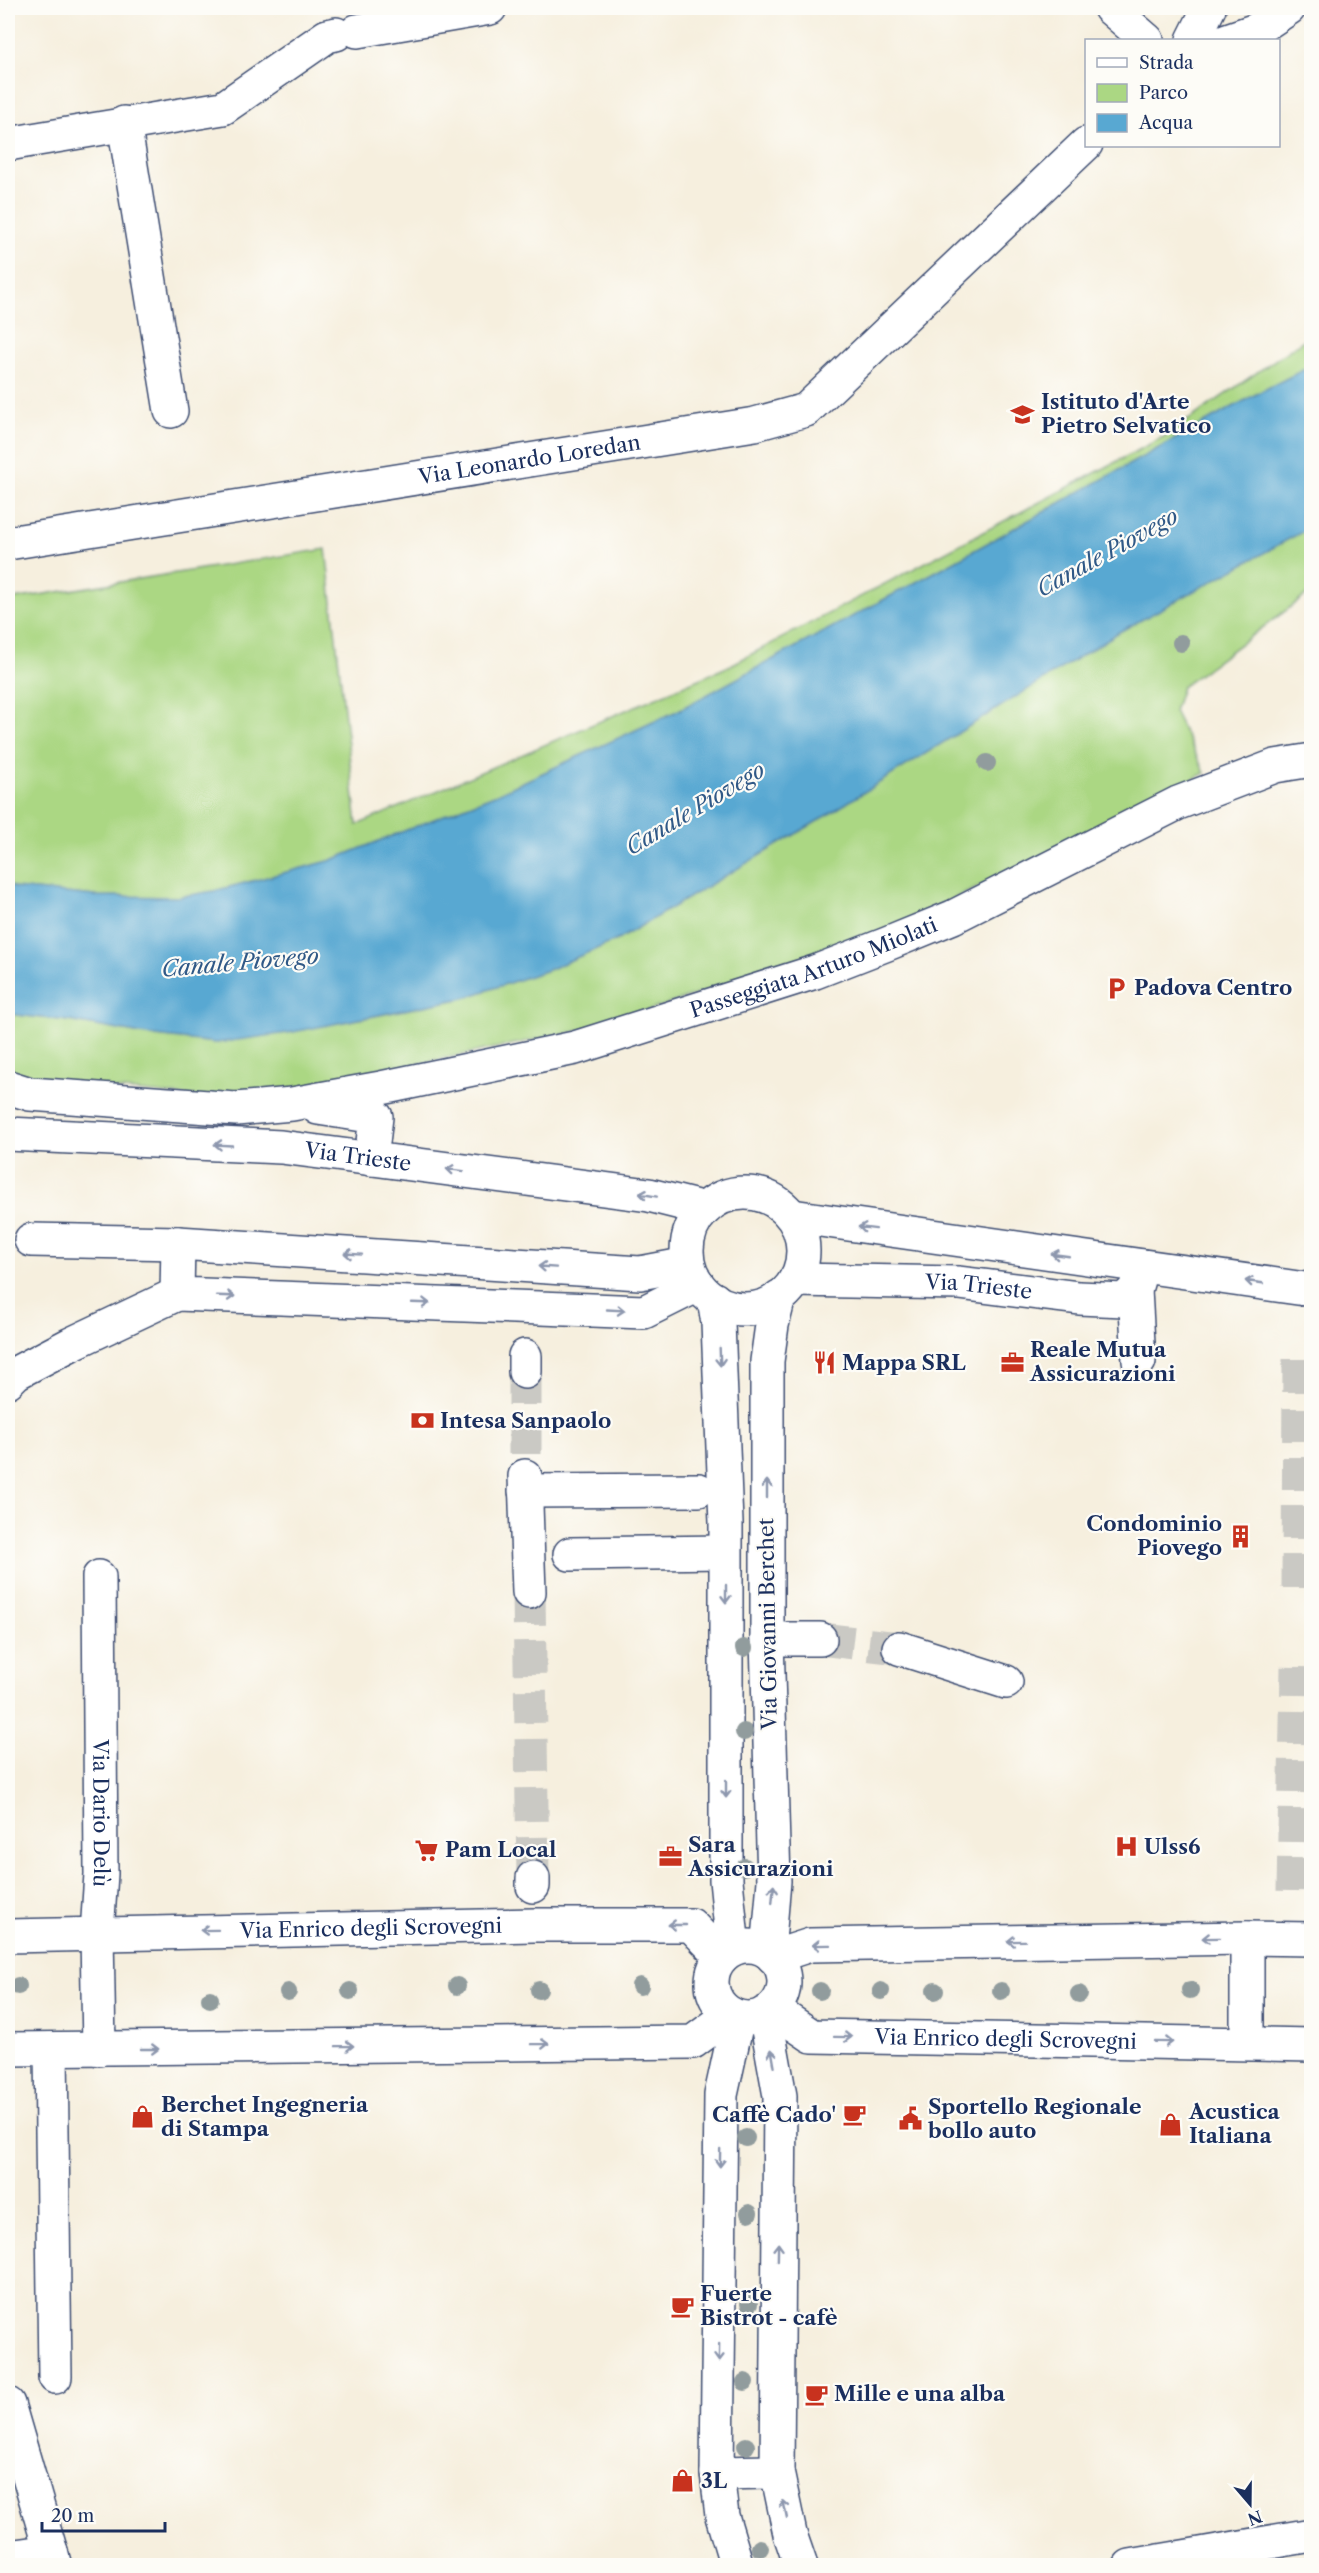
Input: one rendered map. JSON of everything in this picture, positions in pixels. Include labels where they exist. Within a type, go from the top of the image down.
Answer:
[{"type":"street","points":[[8,144],[223,108],[327,36],[490,8]]},
{"type":"street","points":[[1110,8],[1146,39]]},
{"type":"street","points":[[1194,39],[1209,8]]},
{"type":"street","points":[[1230,39],[1256,30],[1289,8]]},
{"type":"street","points":[[124,123],[171,411]]},
{"type":"street","name":"Via Leonardo Loredan","points":[[8,543],[755,424],[806,410],[1085,145]]},
{"type":"street","name":"Passeggiata Arturo Miolati","points":[[8,1087],[30,1094],[236,1109],[292,1104],[473,1071],[575,1048],[815,972],[953,917],[1178,803],[1275,766],[1311,760]]},
{"type":"street","name":"Passeggiata Arturo Miolati","points":[[292,1104],[376,1117],[371,1159]]},
{"type":"street","name":"Via Trieste","points":[[8,1134],[282,1147],[649,1195],[705,1209],[718,1200],[734,1194],[750,1193],[773,1201],[792,1216],[1138,1278],[1311,1290]]},
{"type":"street","points":[[8,1381],[16,1373],[71,1344],[177,1294],[644,1312],[700,1282],[687,1249],[696,1220],[705,1209]]},
{"type":"street","points":[[787,1289],[801,1268],[803,1255],[802,1241],[792,1216]]},
{"type":"street","name":"Via Trieste","points":[[31,1240],[178,1243],[640,1273],[700,1282],[724,1304],[747,1308],[759,1307],[787,1289],[959,1283],[1079,1299],[1124,1300],[1138,1278]]},
{"type":"street","points":[[177,1294],[178,1243]]},
{"type":"street","points":[[1138,1278],[1139,1361]]},
{"type":"street","name":"Via Giovanni Berchet","points":[[700,1282],[718,1323],[726,1552],[728,1953]]},
{"type":"street","name":"Via Giovanni Berchet","points":[[771,1954],[774,1881],[767,1639],[767,1361],[772,1325],[787,1289]]},
{"type":"street","points":[[529,1586],[525,1484],[699,1490]]},
{"type":"street","points":[[570,1554],[726,1552]]},
{"type":"street","name":"Via Dario Delù","points":[[99,1577],[101,1874],[98,1933],[99,2049]]},
{"type":"street","points":[[767,1639],[820,1639]]},
{"type":"street","points":[[899,1648],[1006,1682]]},
{"type":"street","name":"Via Enrico degli Scrovegni","points":[[8,1936],[499,1925],[691,1925],[728,1953],[714,1968],[712,1981],[714,1994],[721,2006],[752,2013],[812,2036],[1311,2045]]},
{"type":"street","points":[[1247,1938],[1247,2043]]},
{"type":"street","points":[[771,1954],[810,1945],[1311,1939]]},
{"type":"street","points":[[8,2049],[693,2042],[752,2013],[784,1989],[783,1977],[771,1954],[757,1947],[745,1946],[728,1953]]},
{"type":"street","points":[[752,2013],[780,2096],[777,2472],[790,2534],[801,2565]]},
{"type":"street","points":[[737,2565],[722,2516],[717,2473],[721,2095],[752,2013]]},
{"type":"street","points":[[51,2049],[54,2377]]},
{"type":"street","points":[[8,2404],[53,2558],[8,2557]]},
{"type":"street","points":[[717,2473],[777,2472]]},
{"type":"street","points":[[1130,2565],[1291,2547]]},
{"type":"green space","points":[[1311,335],[1311,366],[677,711],[497,794],[329,861],[214,891],[178,897],[95,896],[15,888],[8,884],[8,600],[326,549],[357,825],[727,667],[1165,436]]},
{"type":"green space","points":[[1311,527],[1311,592],[1182,687],[1174,711],[1205,773],[1016,870],[875,935],[602,1026],[237,1101],[8,1079],[8,1014],[216,1043],[355,1020],[464,998],[548,970],[619,939],[826,816],[1119,632]]},
{"type":"water","name":"Canale Piovego","points":[[1311,366],[1311,527],[1119,632],[826,816],[619,939],[548,970],[464,998],[288,1033],[216,1043],[8,1014],[8,884],[15,888],[95,896],[178,897],[214,891],[329,861],[497,794],[677,711]]},
{"type":"tunnel","points":[[1298,1588],[1299,1359]]},
{"type":"tunnel","points":[[525,1372],[525,1476]]},
{"type":"tunnel","points":[[529,1592],[533,1878]]},
{"type":"tunnel","points":[[820,1639],[899,1648]]},
{"type":"tunnel","points":[[1293,1891],[1297,1667]]},
{"type":"place","name":"Istituto d'Arte Pietro Selvatico","points":[[1023,414]]},
{"type":"place","name":"Padova Centro","points":[[1116,988]]},
{"type":"place","name":"Reale Mutua Assicurazioni","points":[[1012,1362]]},
{"type":"place","name":"Mappa SRL","points":[[824,1363]]},
{"type":"place","name":"Intesa Sanpaolo","points":[[422,1421]]},
{"type":"place","name":"Condominio Piovego","points":[[1240,1536]]},
{"type":"place","name":"Ulss6","points":[[1126,1847]]},
{"type":"place","name":"Pam Local","points":[[427,1850]]},
{"type":"place","name":"Sara Assicurazioni","points":[[670,1857]]},
{"type":"place","name":"Caffè Cado'","points":[[854,2115]]},
{"type":"place","name":"Berchet Ingegneria di Stampa","points":[[143,2117]]},
{"type":"place","name":"Sportello Regionale bollo auto","points":[[910,2119]]},
{"type":"place","name":"Acustica Italiana","points":[[1171,2124]]},
{"type":"place","name":"Fuerte Bistrot - cafè","points":[[682,2306]]},
{"type":"place","name":"Mille e una alba","points":[[816,2394]]},
{"type":"place","name":"3L","points":[[683,2481]]}]
